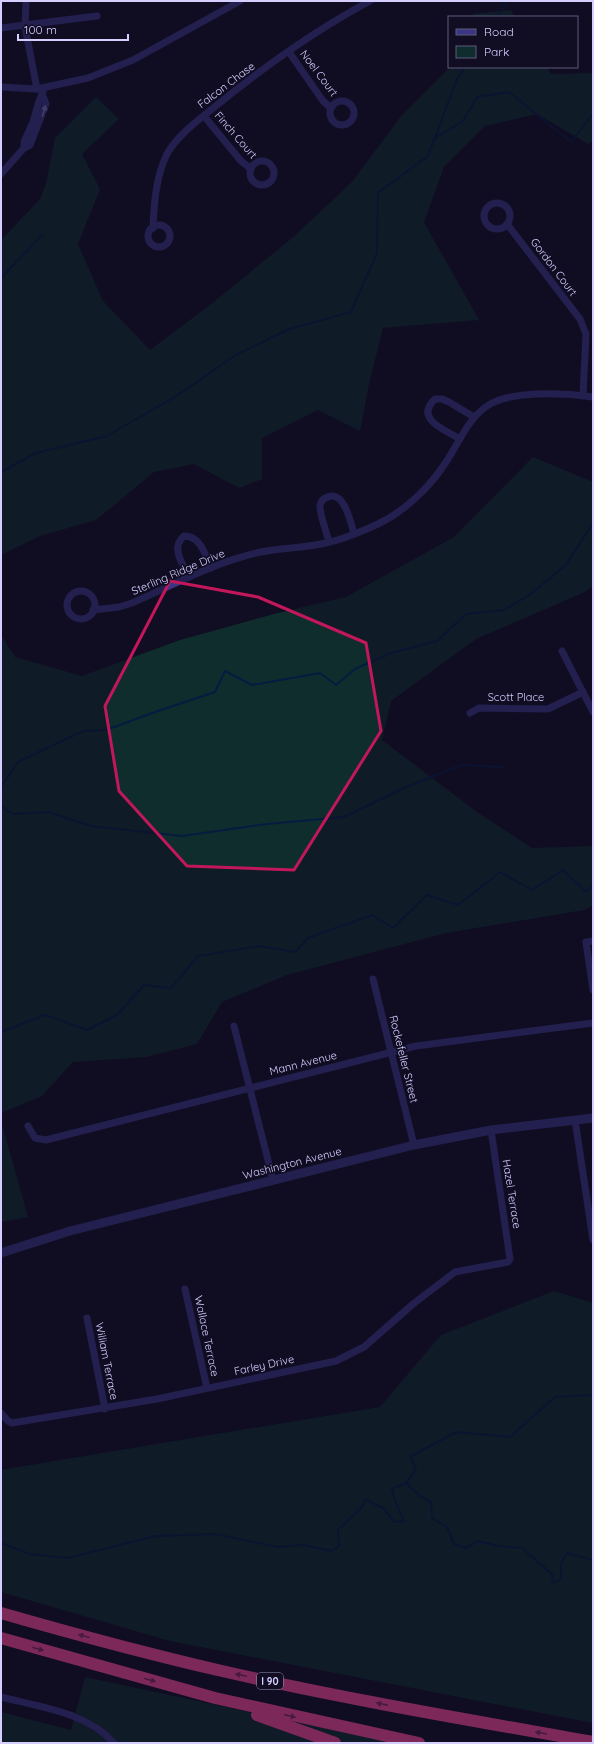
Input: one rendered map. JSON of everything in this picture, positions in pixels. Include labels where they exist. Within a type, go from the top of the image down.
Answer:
[{"type":"highway","name":"I 90","points":[[1,1612],[144,1652],[242,1675],[374,1702],[593,1742]]},
{"type":"highway","points":[[1,1638],[184,1690],[293,1716],[418,1743]]},
{"type":"highway","points":[[184,1690],[335,1743]]},
{"type":"street","points":[[1,174],[24,148],[24,142],[34,122],[41,91],[25,27],[26,1]]},
{"type":"street","points":[[1,87],[41,91],[88,78],[133,60],[240,1]]},
{"type":"street","name":"Falcon Chase","points":[[153,228],[154,205],[160,173],[168,153],[176,142],[232,93],[337,18],[370,1]]},
{"type":"street","points":[[1,28],[25,27],[97,16]]},
{"type":"street","name":"Noel Court","points":[[289,52],[323,101],[331,108]]},
{"type":"street","name":"Finch Court","points":[[204,116],[241,161],[251,169]]},
{"type":"street","name":"Gordon Court","points":[[507,224],[580,319],[586,334],[583,395]]},
{"type":"street","name":"Sterling Ridge Drive","points":[[94,610],[119,607],[132,603],[211,568],[260,552],[329,542],[379,524],[415,498],[432,482],[474,417],[494,402],[519,394],[583,395],[593,397]]},
{"type":"street","points":[[460,438],[436,425],[427,412],[429,405],[435,399],[442,399],[474,417]]},
{"type":"street","points":[[329,542],[320,504],[328,497],[333,496],[341,500],[354,534]]},
{"type":"street","points":[[189,577],[177,550],[178,543],[184,536],[195,538],[201,545],[211,568]]},
{"type":"street","points":[[562,651],[593,711]]},
{"type":"street","name":"Scott Place","points":[[470,713],[479,708],[548,709],[583,692]]},
{"type":"street","points":[[590,942],[593,990]]},
{"type":"street","name":"Rockefeller Street","points":[[373,979],[414,1145]]},
{"type":"street","name":"Mann Avenue","points":[[28,1126],[35,1138],[46,1140],[416,1046],[593,1023]]},
{"type":"street","points":[[234,1026],[273,1180]]},
{"type":"street","name":"Washington Avenue","points":[[1,1254],[70,1231],[414,1145],[491,1130],[593,1118]]},
{"type":"street","points":[[575,1120],[593,1240]]},
{"type":"street","name":"Hazel Terrace","points":[[491,1130],[510,1254],[508,1262]]},
{"type":"street","name":"Farley Drive","points":[[1,1413],[8,1421],[12,1423],[105,1408],[336,1360],[364,1347],[413,1304],[455,1272],[508,1262]]},
{"type":"street","name":"Wallace Terrace","points":[[185,1288],[207,1388]]},
{"type":"street","name":"William Terrace","points":[[87,1318],[105,1408]]},
{"type":"street","points":[[1,1697],[86,1721],[98,1728],[114,1743]]},
{"type":"highlighted area","points":[[170,581],[258,597],[366,643],[381,731],[294,870],[187,866],[119,791],[105,706]]},
{"type":"green space","points":[[511,10],[514,16],[473,16],[473,14]]},
{"type":"green space","points":[[449,68],[548,68],[551,74],[593,73],[593,141],[588,144],[537,114],[485,126],[444,167],[424,222],[479,320],[383,328],[369,384],[360,431],[318,410],[262,438],[262,479],[239,488],[194,464],[154,472],[96,520],[40,536],[1,555],[1,240],[40,199],[46,184],[55,138],[96,97],[119,119],[82,154],[100,189],[78,244],[103,301],[150,350],[215,301],[292,238],[351,183],[402,115]]},
{"type":"green space","points":[[533,457],[593,482],[593,586],[585,592],[476,639],[391,701],[382,740],[477,812],[532,848],[593,846],[593,905],[584,910],[446,933],[287,975],[222,1002],[197,1044],[146,1057],[73,1062],[42,1096],[1,1113],[1,635],[15,657],[82,676],[180,640],[274,614],[346,597],[454,537]]},
{"type":"green space","points":[[1,1121],[28,1217],[1,1222]]},
{"type":"green space","points":[[554,1291],[593,1303],[593,1723],[170,1641],[1,1592],[1,1470],[380,1407],[441,1335]]},
{"type":"green space","points":[[85,1677],[395,1743],[1,1743],[1,1712],[71,1730]]},
{"type":"waterway","points":[[498,16],[508,1]]},
{"type":"waterway","points":[[1,472],[36,453],[107,436],[178,395],[234,356],[289,329],[351,312],[377,253],[378,193],[428,156],[457,79],[464,68]]},
{"type":"waterway","points":[[435,138],[463,121],[477,97],[509,92],[571,142],[593,114]]},
{"type":"waterway","points":[[1,278],[43,234]]},
{"type":"waterway","points":[[1,787],[18,762],[83,731],[106,730],[215,692],[225,671],[252,685],[320,673],[336,685],[355,669],[391,653],[437,641],[466,614],[504,610],[529,595],[565,566],[593,523]]},
{"type":"waterway","points":[[1,806],[12,814],[49,812],[91,826],[182,836],[267,824],[344,817],[402,789],[461,765],[504,767]]},
{"type":"waterway","points":[[1,1032],[45,1015],[87,1030],[117,1015],[144,985],[171,988],[198,956],[259,946],[295,952],[308,938],[372,915],[393,928],[427,895],[458,905],[500,872],[532,890],[563,870],[586,892],[593,886]]},
{"type":"waterway","points":[[406,1483],[416,1469],[410,1457],[456,1432],[510,1437],[555,1397],[593,1395]]},
{"type":"waterway","points":[[1,1543],[30,1554],[68,1558],[155,1536],[215,1534],[278,1547],[303,1545],[332,1551],[339,1546],[338,1530],[362,1507],[365,1499],[383,1508],[395,1522],[404,1521],[392,1489],[406,1483],[420,1496],[431,1502],[432,1518],[447,1527],[454,1544],[465,1548],[478,1541],[498,1546],[522,1548],[552,1574],[553,1583],[561,1579],[561,1564],[567,1553],[593,1560]]}]
